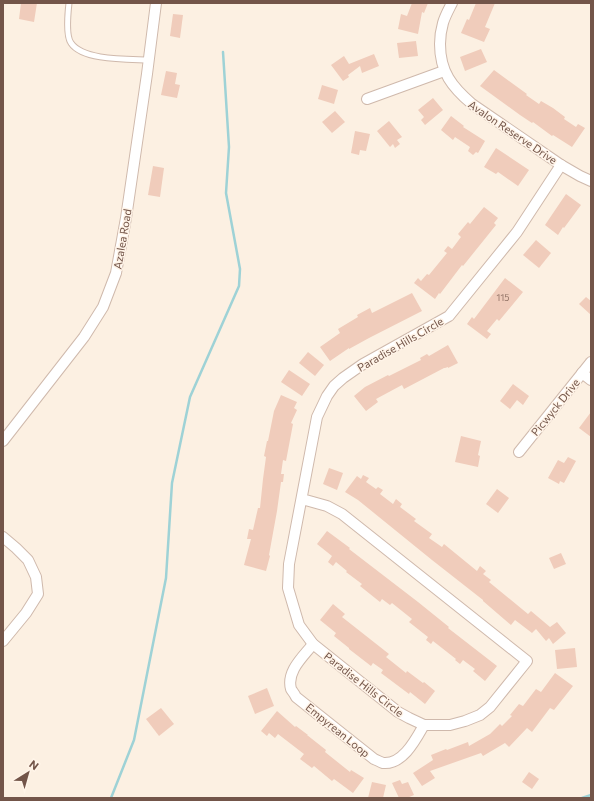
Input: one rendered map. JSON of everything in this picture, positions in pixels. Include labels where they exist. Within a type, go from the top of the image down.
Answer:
[{"type":"street","name":"Azalea Road","points":[[3,441],[84,337],[102,307],[116,273],[126,218],[156,3]]},
{"type":"street","name":"Avalon Reserve Drive","points":[[452,3],[443,22],[440,36],[440,52],[444,71],[451,83],[460,94],[472,104],[561,165],[591,181]]},
{"type":"street","points":[[367,100],[444,71]]},
{"type":"street","name":"Paradise Hills Circle","points":[[302,499],[327,506],[342,514],[527,661],[490,707],[480,715],[465,721],[450,725],[438,726],[424,724],[398,712],[313,644],[299,625],[288,588],[290,564],[317,417],[322,404],[334,386],[363,364],[449,316],[517,232],[561,165]]},
{"type":"street","name":"Picwyck Drive","points":[[519,452],[591,362]]},
{"type":"street","points":[[582,373],[591,380]]},
{"type":"street","points":[[3,537],[28,560],[36,577],[38,594],[26,613],[3,640]]},
{"type":"street","name":"Empyrean Loop","points":[[313,644],[293,669],[290,678],[291,689],[296,697],[374,759],[383,763],[394,761],[403,755],[415,740],[424,724]]},
{"type":"lane","points":[[69,3],[69,35],[71,43],[77,49],[89,55],[106,58],[148,60]]},
{"type":"building","points":[[21,3],[37,3],[34,22],[19,19]]},
{"type":"building","points":[[412,3],[428,3],[424,13],[422,12],[418,34],[398,29],[401,14],[407,16]]},
{"type":"building","points":[[476,3],[495,3],[485,27],[490,29],[484,42],[461,33],[467,19],[469,20]]},
{"type":"building","points":[[173,14],[183,15],[180,38],[170,36]]},
{"type":"building","points":[[416,41],[418,56],[399,58],[397,43]]},
{"type":"building","points":[[481,49],[487,62],[465,71],[460,57]]},
{"type":"building","points":[[374,54],[379,66],[362,73],[360,66],[343,81],[331,65],[344,56],[349,64]]},
{"type":"building","points":[[494,70],[539,104],[541,101],[553,108],[565,117],[564,119],[576,127],[578,124],[585,128],[572,147],[553,135],[552,136],[533,122],[532,123],[480,86]]},
{"type":"building","points":[[166,71],[177,73],[175,84],[180,85],[177,98],[161,95]]},
{"type":"building","points":[[322,85],[338,90],[334,104],[318,99]]},
{"type":"building","points":[[433,98],[443,110],[425,125],[421,120],[424,117],[418,110]]},
{"type":"building","points":[[335,111],[345,122],[332,133],[322,122]]},
{"type":"building","points":[[451,116],[464,126],[463,127],[485,141],[478,153],[476,152],[473,155],[468,151],[470,147],[455,137],[453,140],[441,130]]},
{"type":"building","points":[[389,121],[402,137],[397,140],[400,144],[395,148],[393,144],[390,147],[377,131]]},
{"type":"building","points":[[355,131],[370,134],[366,151],[360,150],[359,155],[351,153]]},
{"type":"building","points":[[496,148],[529,170],[518,186],[498,172],[496,174],[484,167]]},
{"type":"building","points":[[153,166],[164,168],[160,197],[148,195]]},
{"type":"building","points":[[566,194],[581,205],[558,235],[545,225]]},
{"type":"building","points":[[484,207],[498,218],[494,223],[496,225],[435,299],[414,283],[418,278],[421,281],[427,274],[429,275],[447,253],[444,251],[448,246],[452,249],[461,237],[458,234],[468,222],[470,224]]},
{"type":"building","points":[[536,240],[551,253],[539,268],[523,255]]},
{"type":"building","points":[[505,278],[523,292],[499,321],[497,319],[487,331],[491,334],[487,339],[467,324],[472,317],[474,319]]},
{"type":"building","points":[[412,293],[422,311],[349,348],[330,361],[320,347],[340,333],[338,329],[358,317],[357,315],[370,308],[372,313]]},
{"type":"building","points":[[586,297],[591,301],[591,315],[579,304]]},
{"type":"building","points":[[448,345],[458,363],[448,368],[444,368],[404,389],[402,385],[376,399],[378,402],[366,411],[354,396],[365,387],[421,360],[420,358],[427,354],[429,356]]},
{"type":"building","points":[[308,352],[324,365],[315,376],[299,363]]},
{"type":"building","points":[[289,370],[310,384],[302,396],[281,382]]},
{"type":"building","points":[[513,384],[529,396],[523,405],[517,400],[510,409],[500,401]]},
{"type":"building","points":[[281,395],[297,402],[294,408],[297,410],[291,423],[293,424],[286,461],[283,460],[281,474],[284,474],[283,482],[281,482],[270,556],[266,571],[244,565],[251,539],[247,539],[249,529],[253,530],[258,508],[260,508],[266,457],[264,456],[267,441],[274,411]]},
{"type":"building","points":[[591,412],[591,437],[579,428]]},
{"type":"building","points":[[461,436],[481,441],[478,455],[480,456],[478,467],[455,462]]},
{"type":"building","points":[[568,457],[576,461],[564,483],[560,481],[559,484],[548,478],[558,460],[564,463]]},
{"type":"building","points":[[329,468],[343,473],[337,490],[323,484]]},
{"type":"building","points":[[363,475],[369,478],[366,482],[376,489],[378,487],[383,490],[380,494],[393,504],[396,499],[402,504],[400,507],[416,519],[414,521],[432,534],[429,538],[442,547],[444,544],[477,571],[480,566],[486,571],[483,574],[491,580],[489,582],[528,614],[531,611],[550,627],[557,622],[566,633],[553,644],[549,638],[546,641],[536,629],[532,633],[515,620],[511,625],[483,600],[358,500],[345,492],[357,476],[361,479]]},
{"type":"building","points":[[497,489],[509,498],[498,513],[486,504]]},
{"type":"building","points":[[327,531],[497,666],[485,681],[473,671],[475,669],[463,660],[460,664],[455,660],[456,659],[433,641],[431,644],[426,640],[428,637],[409,622],[412,619],[392,603],[390,605],[382,599],[380,602],[360,586],[362,584],[336,562],[333,566],[328,562],[332,556],[317,544]]},
{"type":"building","points":[[561,553],[566,564],[554,569],[549,558]]},
{"type":"building","points":[[333,604],[345,614],[342,617],[389,654],[386,657],[406,673],[407,671],[435,691],[425,704],[381,673],[383,670],[373,663],[371,666],[334,636],[336,633],[320,620]]},
{"type":"building","points":[[575,648],[577,667],[557,669],[555,650]]},
{"type":"building","points":[[555,673],[573,686],[554,710],[550,708],[532,732],[527,728],[509,747],[505,743],[483,756],[481,753],[430,771],[435,778],[422,786],[413,773],[433,760],[431,755],[468,742],[469,746],[490,734],[500,724],[502,726],[512,716],[510,715],[519,704],[523,706],[536,689],[541,692]]},
{"type":"building","points":[[267,688],[274,706],[255,714],[248,696]]},
{"type":"building","points":[[161,708],[174,724],[159,736],[146,719]]},
{"type":"building","points":[[277,711],[295,727],[296,726],[326,750],[325,752],[350,772],[351,770],[364,778],[353,793],[334,779],[332,781],[314,766],[312,768],[300,759],[304,754],[278,734],[275,738],[269,733],[267,736],[261,731]]},
{"type":"building","points":[[529,772],[539,779],[532,789],[522,782]]},
{"type":"building","points":[[400,780],[402,784],[408,782],[414,795],[407,798],[399,798],[392,783]]},
{"type":"building","points":[[372,782],[386,785],[383,798],[368,798]]},
{"type":"waterway","points":[[111,798],[134,740],[166,578],[172,483],[190,397],[239,286],[240,269],[226,193],[229,147],[223,52]]},
{"type":"waterway","points":[[582,798],[591,795]]}]
